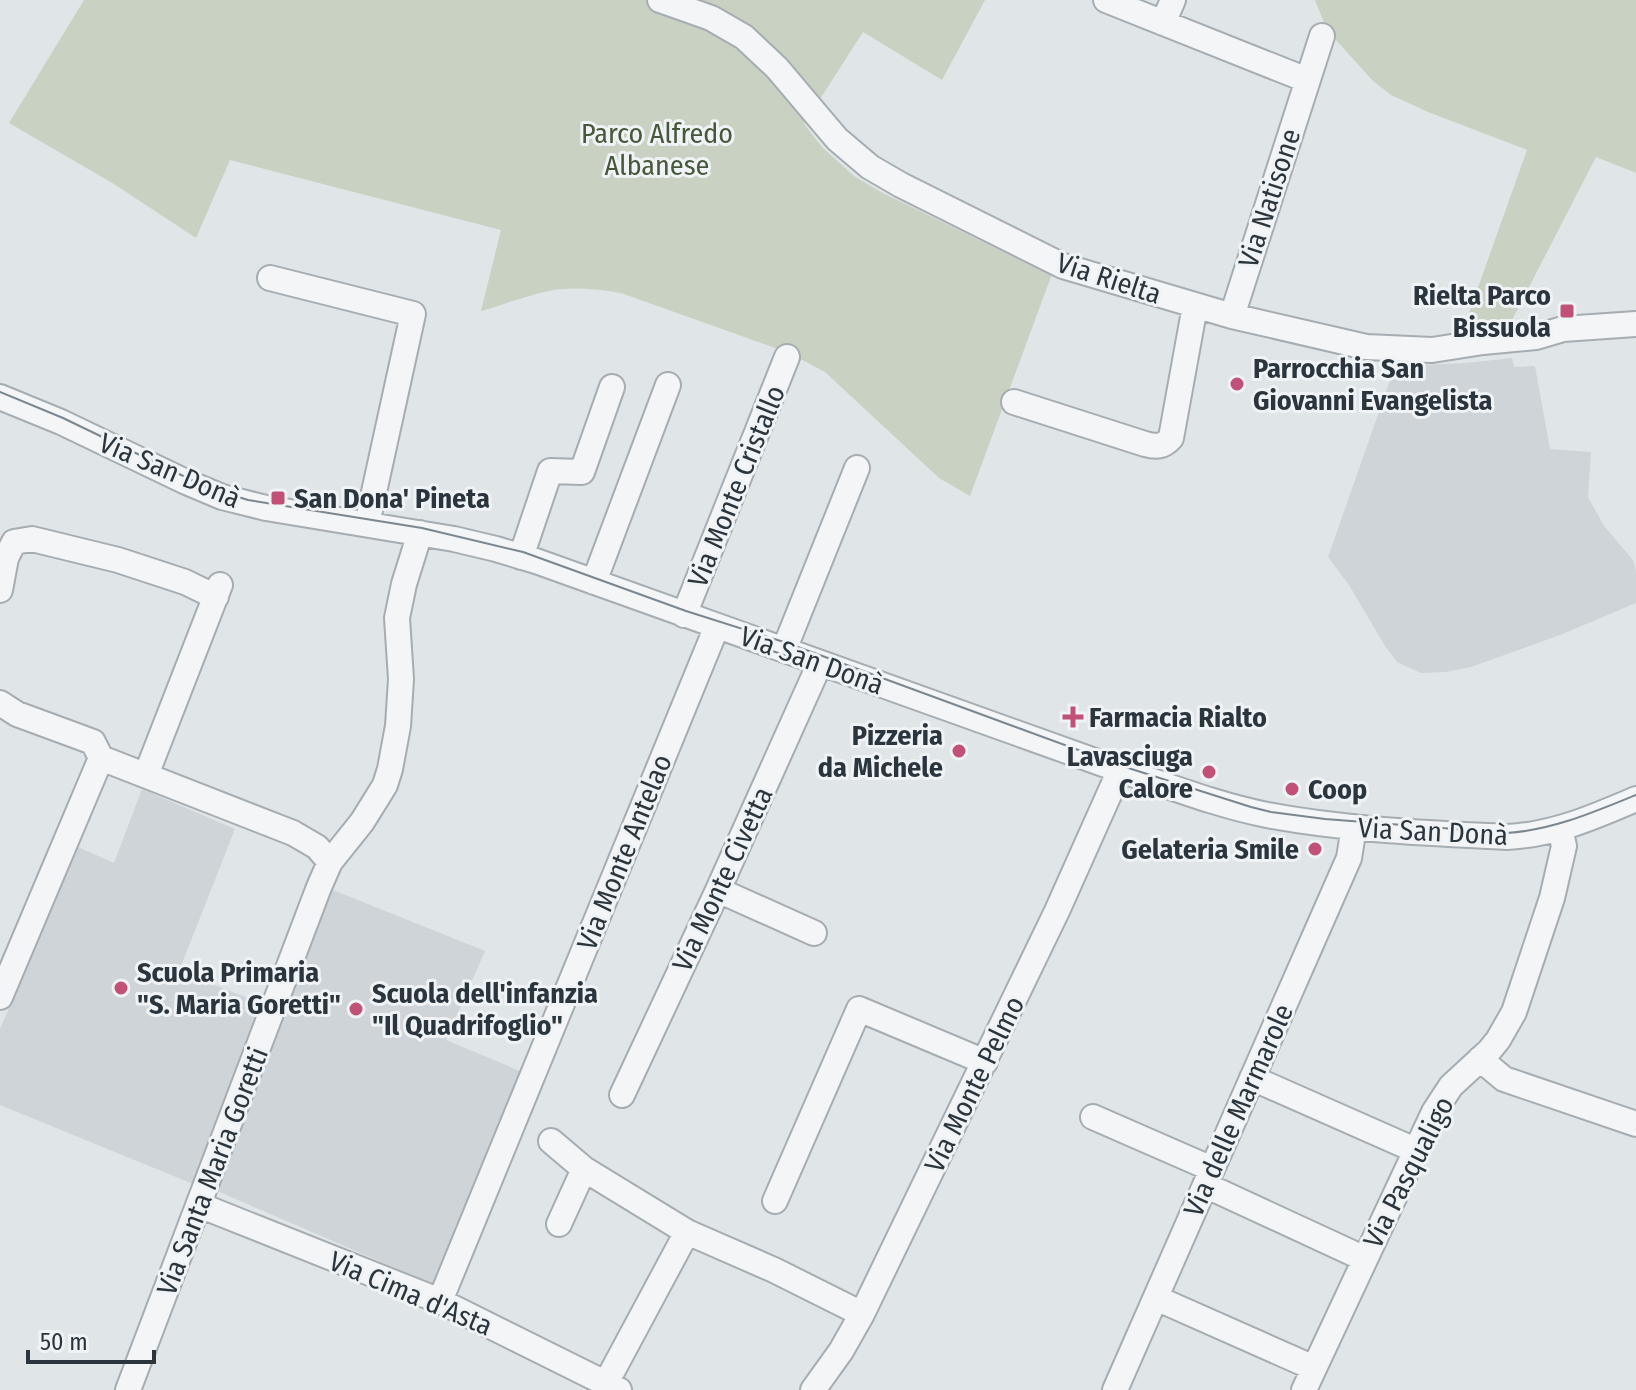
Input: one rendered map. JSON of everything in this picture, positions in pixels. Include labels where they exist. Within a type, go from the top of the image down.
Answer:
[{"type":"street","name":"Via Rielta","points":[[660,0],[711,18],[744,37],[777,68],[837,139],[860,159],[886,176],[1063,266],[1232,316],[1366,347],[1432,350],[1536,337],[1563,329],[1636,324]]},
{"type":"street","points":[[1106,0],[1307,80]]},
{"type":"street","points":[[1163,23],[1173,0]]},
{"type":"street","name":"Via Natisone","points":[[1232,316],[1322,36]]},
{"type":"street","points":[[270,278],[413,314],[367,524]]},
{"type":"street","points":[[1014,402],[1145,444],[1157,447],[1166,443],[1171,438],[1195,306]]},
{"type":"street","name":"Via Monte Cristallo","points":[[684,615],[787,357]]},
{"type":"street","points":[[594,582],[668,385]]},
{"type":"street","points":[[521,557],[550,471],[582,472],[612,387]]},
{"type":"street","name":"Via San Donà","points":[[0,397],[222,497],[266,508],[475,544],[521,557],[1120,770],[1250,811],[1354,827],[1507,837],[1560,829],[1636,799]]},
{"type":"street","points":[[784,650],[857,468]]},
{"type":"street","name":"Via Santa Maria Goretti","points":[[128,1390],[330,862],[362,822],[385,785],[398,726],[401,679],[397,618],[420,533]]},
{"type":"street","points":[[0,590],[6,558],[14,542],[32,539],[118,560],[218,591],[146,775]]},
{"type":"street","name":"Via Monte Antelao","points":[[440,1301],[717,626]]},
{"type":"street","name":"Via Monte Civetta","points":[[622,1095],[820,663]]},
{"type":"street","points":[[0,703],[17,714],[93,742],[101,758],[293,833],[317,847],[330,862]]},
{"type":"street","points":[[0,997],[101,758]]},
{"type":"street","name":"Via Monte Pelmo","points":[[813,1390],[862,1314],[1057,911],[1120,770]]},
{"type":"street","points":[[293,833],[322,834],[362,822]]},
{"type":"street","name":"Via delle Marmarole","points":[[1115,1390],[1349,858],[1354,827]]},
{"type":"street","name":"Via Pasqualigo","points":[[1309,1379],[1442,1097],[1507,1027],[1521,995],[1559,872],[1564,846],[1560,829]]},
{"type":"street","points":[[718,890],[814,933]]},
{"type":"street","points":[[775,1201],[859,1009],[985,1062]]},
{"type":"street","points":[[1480,1059],[1504,1079],[1636,1124]]},
{"type":"street","points":[[1252,1078],[1415,1150]]},
{"type":"street","points":[[1093,1117],[1365,1259]]},
{"type":"street","points":[[551,1141],[584,1169],[687,1232],[774,1270],[862,1314]]},
{"type":"street","points":[[559,1224],[584,1169]]},
{"type":"street","name":"Via Cima d'Asta","points":[[199,1205],[440,1301],[612,1387]]},
{"type":"street","points":[[612,1387],[687,1232]]},
{"type":"street","points":[[1156,1298],[1309,1379]]},
{"type":"shaded area","points":[[1512,358],[1514,367],[1535,366],[1550,449],[1591,452],[1588,497],[1604,526],[1633,560],[1636,603],[1471,667],[1421,673],[1397,662],[1328,557],[1395,366]]},
{"type":"shaded area","name":"Scuola Primaria \"S. Maria Goretti\"","points":[[142,789],[235,829],[179,971],[268,1006],[198,1186],[0,1105],[0,1029],[78,847],[114,863]]},
{"type":"shaded area","points":[[328,888],[485,951],[446,1040],[527,1074],[439,1287],[215,1190]]},
{"type":"green space","name":"Parco Alfredo Albanese","points":[[84,0],[985,0],[942,80],[863,32],[804,124],[822,147],[854,176],[1052,274],[970,496],[939,478],[825,372],[789,353],[621,293],[553,290],[481,311],[501,230],[230,160],[196,238],[114,184],[9,123]]},
{"type":"green space","points":[[1315,0],[1636,0],[1636,173],[1596,157],[1510,324],[1465,324],[1527,150],[1391,95],[1373,81],[1327,30]]},
{"type":"tram line","points":[[0,392],[63,418],[204,486],[248,500],[422,528],[523,552],[686,611],[787,643],[1122,766],[1271,812],[1507,833],[1557,824],[1636,795]]},
{"type":"tram line","points":[[758,646],[810,664]]},
{"type":"place","name":"Rielta Parco Bissuola","points":[[1567,311]]},
{"type":"place","name":"Parrocchia San Giovanni Evangelista","points":[[1237,384]]},
{"type":"place","name":"San Dona' Pineta","points":[[278,498]]},
{"type":"place","name":"Farmacia Rialto","points":[[1073,717]]},
{"type":"place","name":"Pizzeria da Michele","points":[[959,751]]},
{"type":"place","name":"Lavasciuga Calore","points":[[1209,772]]},
{"type":"place","name":"Coop","points":[[1292,789]]},
{"type":"place","name":"Gelateria Smile","points":[[1315,849]]},
{"type":"place","name":"Scuola Primaria \"S. Maria Goretti\"","points":[[121,988]]},
{"type":"place","name":"Scuola dell'infanzia \"Il Quadrifoglio\"","points":[[356,1009]]}]
